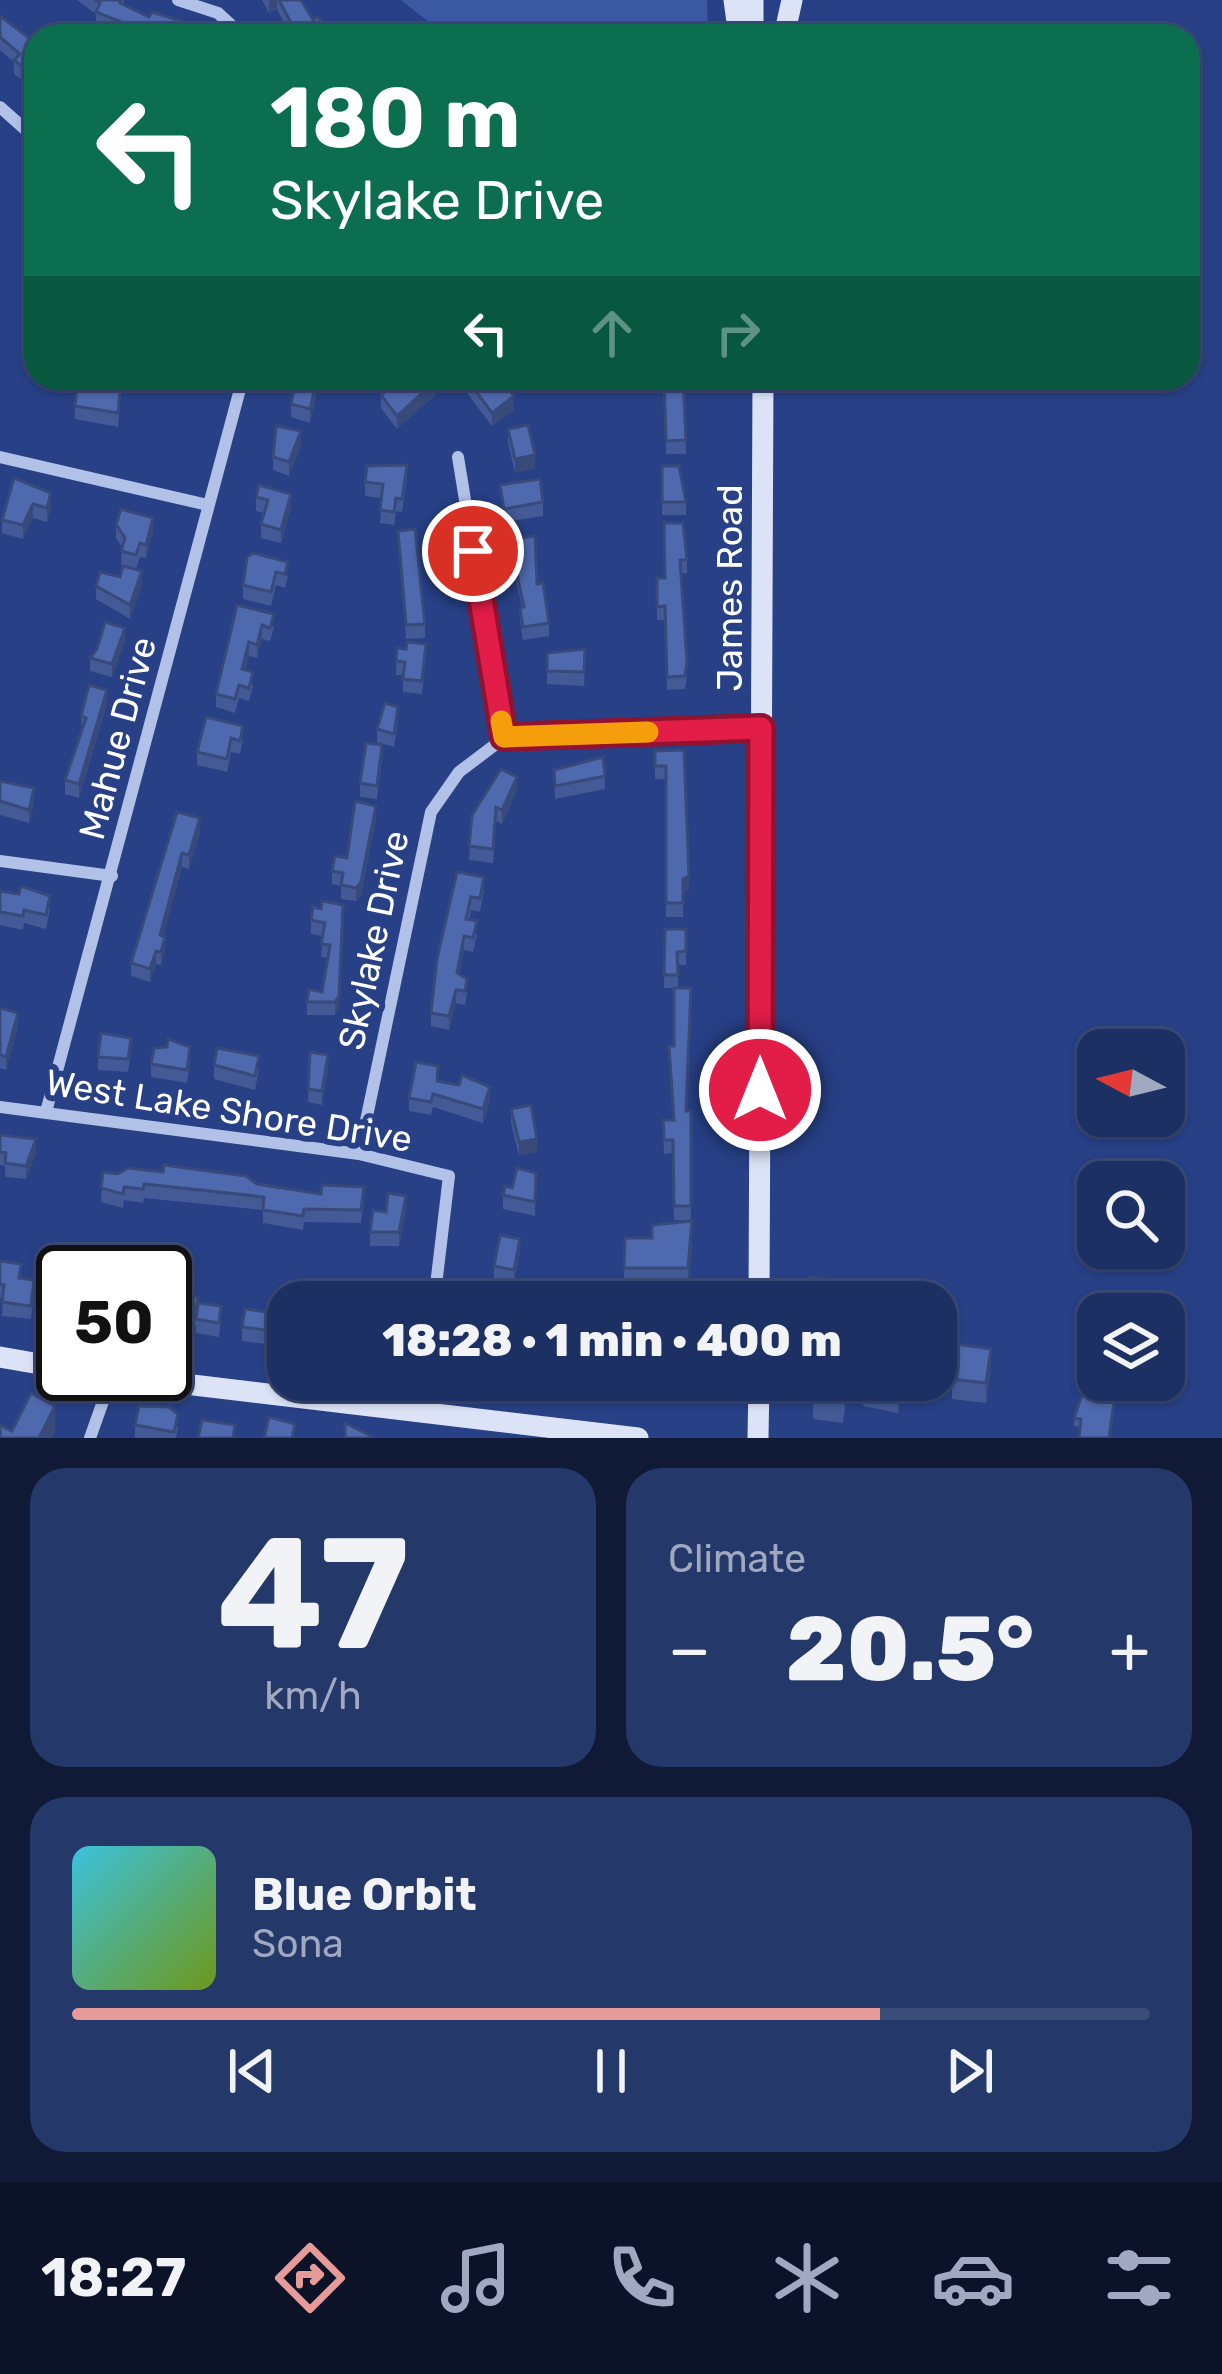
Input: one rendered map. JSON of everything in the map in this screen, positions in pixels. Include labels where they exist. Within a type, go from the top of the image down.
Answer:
[{"type":"main road","name":"James Road","points":[[759,1281],[763,390]]},
{"type":"main road","points":[[0,1358],[36,1364]]},
{"type":"main road","points":[[192,1385],[638,1438]]},
{"type":"main road","points":[[758,1401],[758,1438]]},
{"type":"street","points":[[178,0],[218,14],[229,24]]},
{"type":"street","points":[[0,107],[24,128]]},
{"type":"street","name":"Mahue Drive","points":[[46,1112],[240,390]]},
{"type":"street","points":[[0,457],[208,505]]},
{"type":"street","points":[[458,458],[504,737],[761,728]]},
{"type":"street","name":"Skylake Drive","points":[[359,1154],[431,812],[459,772],[504,737]]},
{"type":"street","points":[[0,861],[112,876]]},
{"type":"street","name":"West Lake Shore Drive","points":[[0,1107],[359,1154],[449,1176],[436,1281]]},
{"type":"street","points":[[90,1438],[100,1401]]},
{"type":"street","points":[[421,1413],[422,1401]]},
{"type":"shaded area","points":[[401,0],[707,0],[708,24],[431,24]]},
{"type":"building","points":[[96,0],[122,0],[120,3],[149,17],[152,12],[191,24],[126,24],[96,12],[100,3]]},
{"type":"building","points":[[279,0],[301,0],[313,20],[318,17],[323,24],[292,24]]},
{"type":"building","points":[[0,16],[24,34],[24,68],[14,60],[20,54],[0,37]]},
{"type":"building","points":[[77,390],[120,391],[118,413],[75,406]]},
{"type":"building","points":[[294,390],[314,390],[310,409],[291,404]]},
{"type":"building","points":[[387,390],[425,390],[397,416],[381,395]]},
{"type":"building","points":[[475,390],[510,390],[514,396],[492,413]]},
{"type":"building","points":[[664,390],[684,390],[686,440],[666,441]]},
{"type":"building","points":[[528,425],[535,455],[515,459],[508,429]]},
{"type":"building","points":[[276,426],[301,431],[289,462],[273,457]]},
{"type":"building","points":[[407,465],[402,499],[396,498],[394,512],[380,510],[383,484],[365,482],[367,466]]},
{"type":"building","points":[[662,466],[679,466],[686,502],[662,502]]},
{"type":"building","points":[[14,478],[51,493],[47,508],[33,504],[23,525],[2,520]]},
{"type":"building","points":[[540,479],[543,502],[504,509],[500,485]]},
{"type":"building","points":[[259,485],[291,494],[281,530],[261,524],[268,500],[256,497]]},
{"type":"building","points":[[121,509],[153,518],[146,545],[140,543],[136,555],[121,551],[125,538],[116,524]]},
{"type":"building","points":[[664,523],[683,523],[685,676],[667,677],[665,606],[657,607],[657,578],[665,578]]},
{"type":"building","points":[[415,529],[425,624],[406,625],[398,531]]},
{"type":"building","points":[[535,536],[537,584],[543,583],[549,623],[523,627],[520,608],[524,607],[511,546],[514,539]]},
{"type":"building","points":[[253,553],[288,562],[285,574],[276,572],[271,592],[243,585],[247,557]]},
{"type":"building","points":[[123,566],[142,571],[130,605],[96,586],[100,572],[120,577]]},
{"type":"building","points":[[237,605],[274,614],[270,628],[262,625],[257,645],[249,642],[242,669],[253,672],[249,688],[239,685],[235,699],[216,694]]},
{"type":"building","points":[[105,622],[125,628],[112,664],[90,658]]},
{"type":"building","points":[[407,642],[426,644],[422,681],[403,679],[405,662],[396,661],[397,648],[406,649]]},
{"type":"building","points":[[585,649],[584,672],[547,671],[547,653]]},
{"type":"building","points":[[89,685],[107,690],[79,784],[65,780],[86,718],[81,716]]},
{"type":"building","points":[[385,703],[398,707],[394,734],[377,729]]},
{"type":"building","points":[[206,717],[243,726],[240,741],[231,738],[227,759],[197,752]]},
{"type":"building","points":[[366,743],[382,745],[377,786],[360,783]]},
{"type":"building","points":[[684,750],[689,876],[683,879],[683,903],[666,903],[666,766],[655,766],[655,751]]},
{"type":"building","points":[[603,757],[605,776],[555,786],[554,770]]},
{"type":"building","points":[[501,769],[517,777],[502,810],[496,807],[493,849],[469,846],[472,815]]},
{"type":"building","points":[[0,781],[34,788],[29,810],[0,801]]},
{"type":"building","points":[[355,801],[376,806],[356,888],[341,885],[343,873],[332,871],[335,856],[347,858]]},
{"type":"building","points":[[177,812],[200,818],[189,855],[182,853],[160,935],[165,937],[161,952],[156,951],[150,969],[131,963]]},
{"type":"building","points":[[457,872],[484,877],[480,898],[471,897],[466,919],[477,921],[473,938],[464,936],[457,973],[467,979],[465,991],[456,990],[449,1016],[431,1013],[437,959]]},
{"type":"building","points":[[21,886],[50,896],[46,915],[0,912],[0,891],[19,894]]},
{"type":"building","points":[[322,901],[343,905],[339,996],[335,1002],[307,1002],[309,989],[322,992],[330,945],[321,944],[325,923],[311,920],[313,907],[321,909]]},
{"type":"building","points":[[665,929],[686,929],[686,951],[677,952],[678,975],[664,975]]},
{"type":"building","points":[[674,988],[691,988],[686,1111],[691,1111],[691,1206],[674,1206],[673,1140],[664,1140],[663,1120],[674,1120],[669,1046],[674,1046]]},
{"type":"building","points":[[0,1008],[18,1013],[6,1057],[0,1055]]},
{"type":"building","points":[[101,1033],[131,1038],[128,1059],[98,1057]]},
{"type":"building","points":[[168,1039],[190,1047],[187,1070],[151,1064],[154,1048],[167,1047]]},
{"type":"building","points":[[217,1048],[259,1056],[255,1076],[214,1065]]},
{"type":"building","points":[[310,1052],[328,1055],[322,1091],[308,1089]]},
{"type":"building","points":[[416,1062],[438,1066],[437,1081],[459,1085],[462,1075],[490,1087],[483,1109],[433,1094],[431,1102],[409,1098]]},
{"type":"building","points":[[531,1105],[537,1139],[519,1142],[511,1109]]},
{"type":"building","points":[[0,1135],[36,1139],[26,1166],[5,1163]]},
{"type":"building","points":[[164,1165],[246,1176],[257,1184],[321,1194],[322,1185],[364,1187],[361,1210],[304,1209],[303,1216],[263,1210],[264,1197],[144,1184],[143,1189],[124,1187],[123,1194],[101,1188],[103,1172],[118,1174],[128,1168],[163,1172]]},
{"type":"building","points":[[517,1168],[536,1173],[535,1202],[503,1195],[505,1186],[512,1188]]},
{"type":"building","points":[[388,1193],[406,1196],[399,1232],[370,1232],[373,1210],[386,1212]]},
{"type":"building","points":[[692,1221],[688,1268],[624,1268],[625,1238],[652,1238],[652,1225]]},
{"type":"building","points":[[500,1235],[520,1239],[514,1270],[494,1266]]},
{"type":"building","points":[[0,1261],[21,1264],[19,1278],[34,1280],[31,1306],[2,1302]]},
{"type":"building","points":[[198,1303],[221,1306],[219,1323],[196,1319]]},
{"type":"building","points":[[245,1309],[267,1312],[267,1330],[242,1327]]},
{"type":"building","points":[[957,1344],[991,1349],[986,1383],[957,1380]]},
{"type":"building","points":[[31,1393],[36,1401],[55,1406],[39,1438],[0,1438],[0,1425],[12,1431]]},
{"type":"building","points":[[1080,1401],[1114,1401],[1109,1438],[1079,1438],[1081,1419],[1074,1418]]},
{"type":"building","points":[[139,1406],[169,1407],[178,1414],[174,1432],[135,1425]]},
{"type":"building","points":[[269,1417],[295,1424],[292,1438],[264,1438]]},
{"type":"building","points":[[202,1420],[235,1425],[233,1438],[198,1438]]},
{"type":"building","points":[[345,1423],[371,1436],[370,1438],[345,1438]]},
{"type":"slow traffic","points":[[501,721],[504,737],[648,732]]},
{"type":"route","points":[[473,551],[504,737],[761,728],[760,1090]]}]
